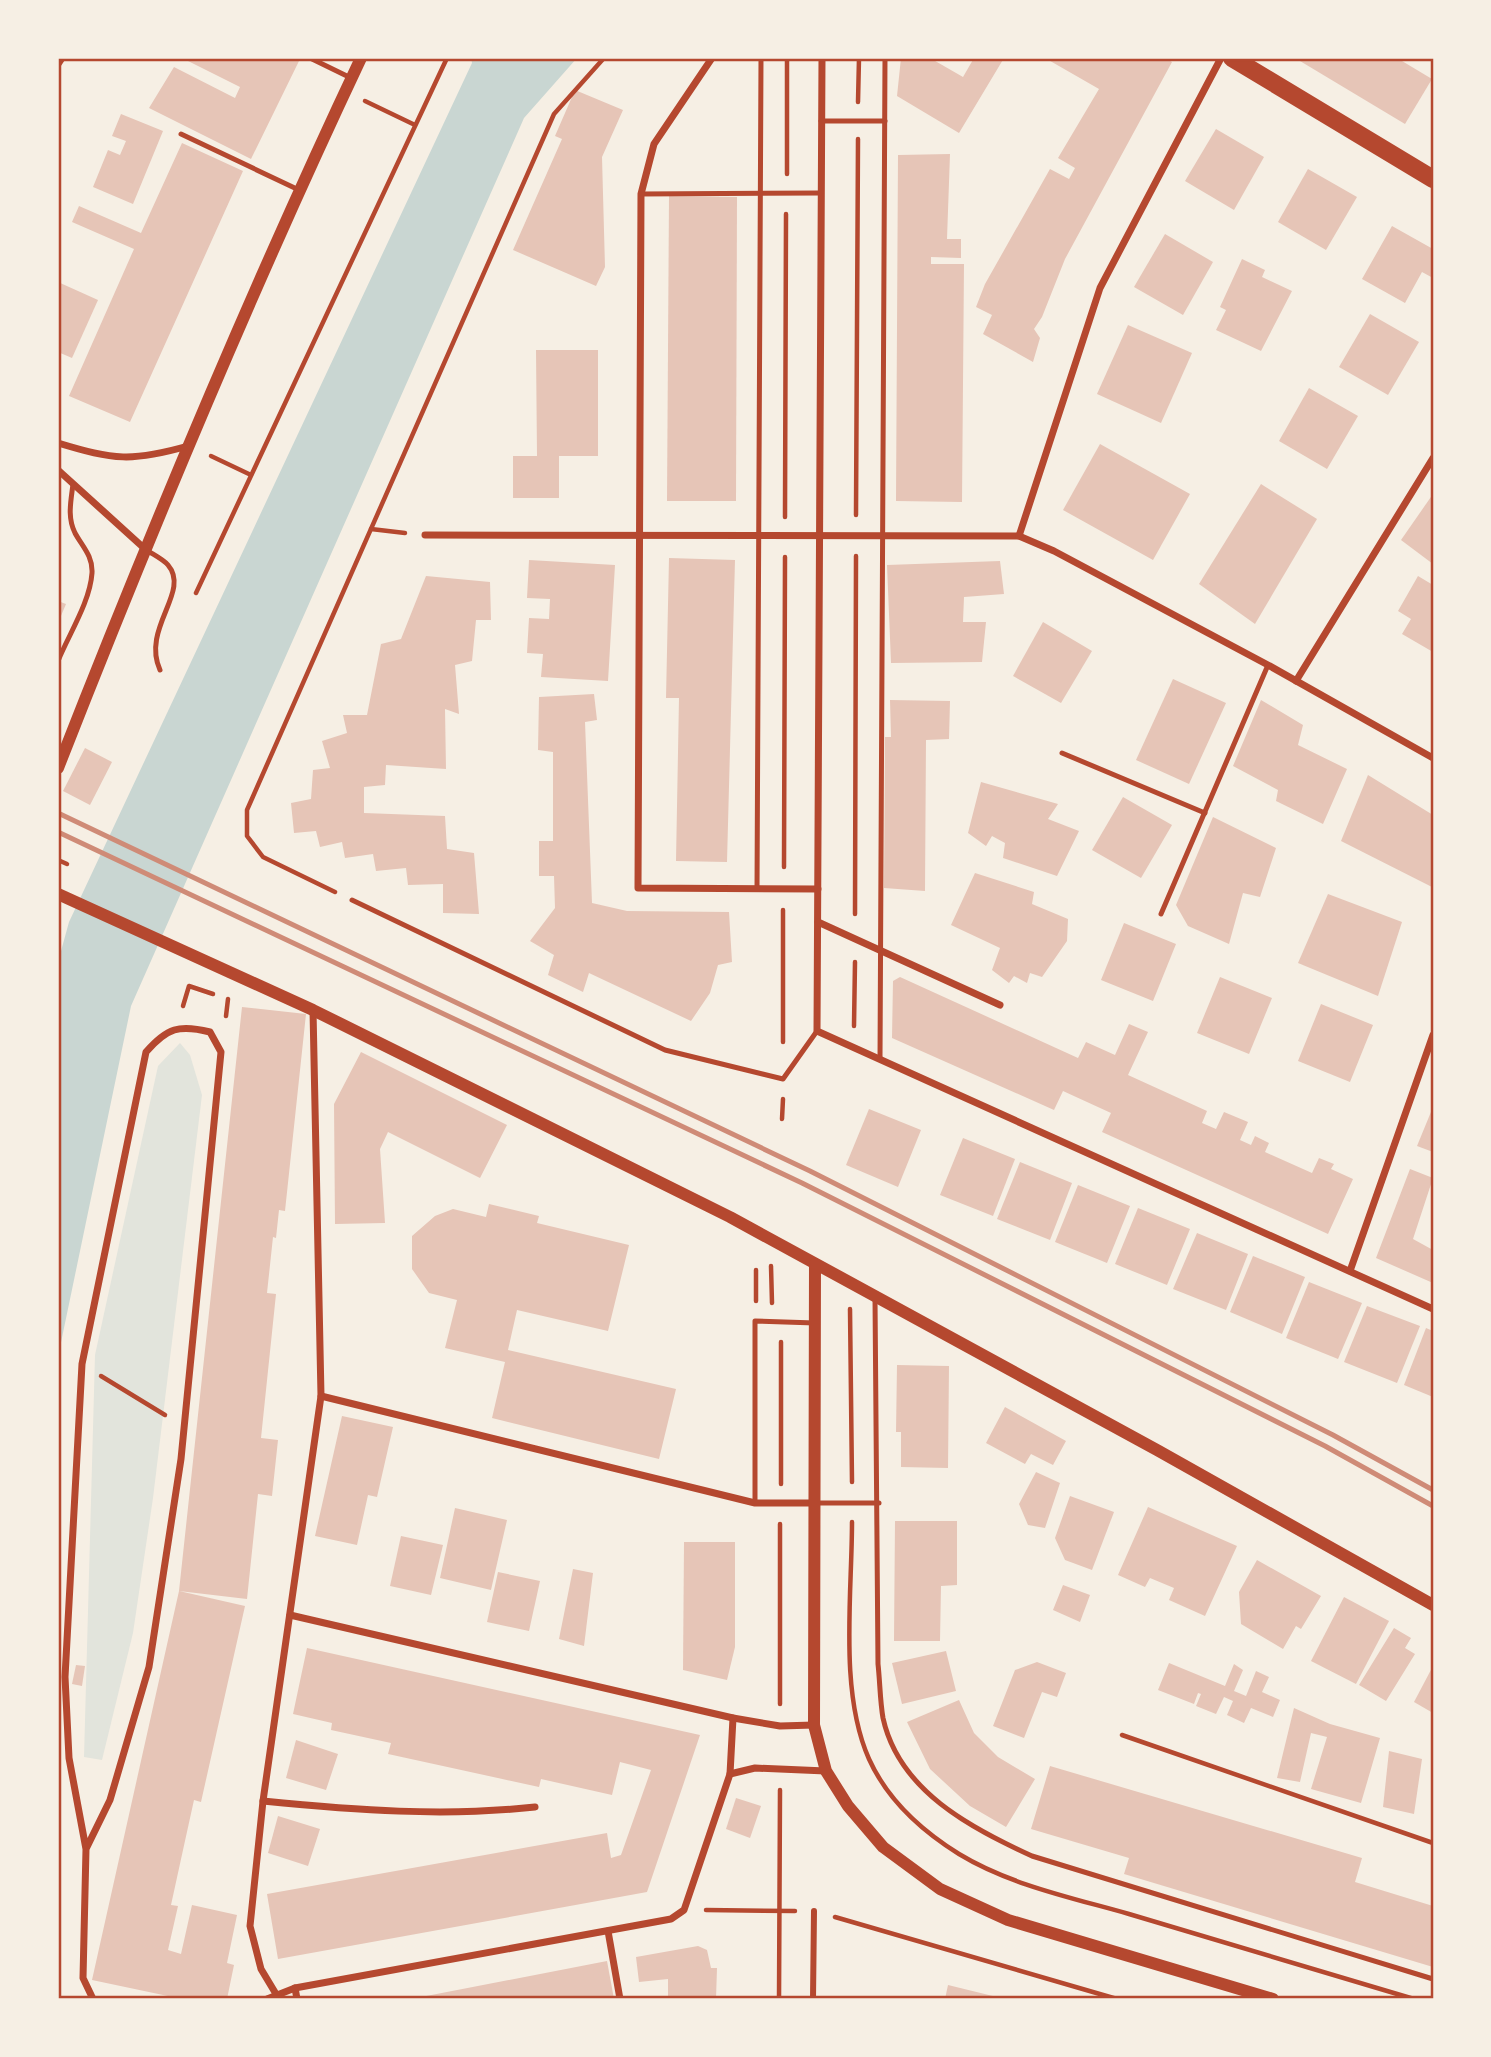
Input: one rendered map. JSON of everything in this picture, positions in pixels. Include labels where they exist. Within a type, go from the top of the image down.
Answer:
[{"type":"main road","points":[[1232,58],[1433,179]]},
{"type":"street","points":[[58,64],[62,58]]},
{"type":"street","points":[[58,768],[188,446],[299,190],[361,58]]},
{"type":"street","points":[[712,58],[654,144],[641,194],[638,888],[818,889]]},
{"type":"street","points":[[822,58],[817,1031],[1433,1309]]},
{"type":"street","points":[[1019,537],[1100,288],[1221,58]]},
{"type":"street","points":[[58,443],[100,456],[126,459],[188,446]]},
{"type":"street","points":[[1296,681],[1433,458]]},
{"type":"street","points":[[58,470],[145,549]]},
{"type":"street","points":[[425,535],[1019,537],[1054,551],[1268,665],[1433,758]]},
{"type":"street","points":[[58,894],[313,1010],[730,1217],[1157,1450],[1433,1605]]},
{"type":"street","points":[[818,922],[1000,1004]]},
{"type":"street","points":[[276,1994],[261,1969],[250,1926],[263,1801],[321,1396],[313,1010]]},
{"type":"street","points":[[86,1849],[110,1800],[149,1667],[184,1426],[221,1052],[210,1032],[188,1026],[162,1034],[146,1052],[82,1364],[65,1677],[69,1758],[86,1849],[83,1979],[93,1999]]},
{"type":"street","points":[[1350,1271],[1433,1034]]},
{"type":"street","points":[[816,1264],[814,1726],[826,1771],[848,1806],[883,1847],[940,1889],[1008,1920],[1273,1999]]},
{"type":"street","points":[[321,1396],[755,1503],[815,1503]]},
{"type":"street","points":[[290,1615],[733,1718],[780,1726],[814,1726]]},
{"type":"street","points":[[267,1999],[295,1988],[671,1919],[684,1910],[730,1774],[733,1718]]},
{"type":"street","points":[[730,1774],[755,1768],[826,1771]]},
{"type":"street","points":[[263,1801],[418,1813],[475,1813],[535,1807]]},
{"type":"street","points":[[813,1999],[814,1911]]},
{"type":"street","points":[[608,1931],[620,1999]]},
{"type":"street","points":[[295,1988],[297,1999]]},
{"type":"lane","points":[[310,58],[351,78]]},
{"type":"lane","points":[[757,889],[761,58]]},
{"type":"lane","points":[[880,1060],[885,58]]},
{"type":"lane","points":[[821,121],[885,121]]},
{"type":"lane","points":[[181,134],[299,190]]},
{"type":"lane","points":[[641,194],[821,193]]},
{"type":"lane","points":[[58,661],[86,594],[92,572],[89,554],[74,531],[69,512],[73,484]]},
{"type":"lane","points":[[145,549],[169,565],[176,586],[154,642],[154,657],[160,670]]},
{"type":"lane","points":[[1161,914],[1268,665]]},
{"type":"lane","points":[[1062,753],[1205,813]]},
{"type":"lane","points":[[352,900],[665,1051],[783,1079],[817,1031]]},
{"type":"lane","points":[[875,1298],[878,1664],[884,1719],[895,1749],[906,1768],[931,1796],[975,1830],[1032,1856],[1433,1979]]},
{"type":"lane","points":[[755,1503],[755,1321],[816,1323]]},
{"type":"lane","points":[[815,1503],[878,1503]]},
{"type":"path","points":[[194,597],[447,58]]},
{"type":"path","points":[[352,900],[263,858],[247,836],[247,810],[554,114],[604,58]]},
{"type":"path","points":[[783,1079],[787,58]]},
{"type":"path","points":[[345,91],[415,125]]},
{"type":"path","points":[[188,446],[251,475]]},
{"type":"path","points":[[371,529],[425,535]]},
{"type":"path","points":[[58,860],[67,864]]},
{"type":"path","points":[[210,1032],[212,1016],[182,1006],[189,986],[228,999],[228,972]]},
{"type":"path","points":[[764,1259],[772,1268],[772,1307],[782,1322],[780,1726]]},
{"type":"path","points":[[755,1321],[756,1270]]},
{"type":"path","points":[[849,1284],[851,1665],[857,1722],[868,1758],[882,1784],[911,1818],[960,1855],[1022,1883],[1414,1999]]},
{"type":"path","points":[[82,1364],[184,1426]]},
{"type":"path","points":[[1122,1735],[1433,1843]]},
{"type":"path","points":[[779,1999],[780,1769]]},
{"type":"path","points":[[684,1910],[814,1911],[1118,1999]]},
{"type":"shaded area","points":[[471,58],[577,58],[524,118],[131,1006],[59,1352],[58,1371],[58,962],[69,922],[472,63]]},
{"type":"shaded area","points":[[180,1043],[190,1055],[202,1095],[153,1498],[133,1633],[102,1760],[84,1757],[95,1355],[158,1066]]},
{"type":"building","points":[[182,58],[292,58],[299,61],[251,159],[149,108],[174,67],[235,98],[240,87]]},
{"type":"building","points":[[901,58],[930,58],[963,77],[974,58],[1004,58],[959,133],[897,96]]},
{"type":"building","points":[[1045,58],[1165,58],[1172,62],[1065,259],[1042,317],[1034,329],[1040,338],[1033,362],[983,334],[992,315],[976,307],[985,284],[1050,169],[1069,179],[1075,168],[1058,158],[1099,89]]},
{"type":"building","points":[[1295,58],[1397,58],[1432,79],[1405,124]]},
{"type":"building","points":[[575,90],[623,110],[602,157],[605,267],[596,286],[513,250],[562,139],[555,136]]},
{"type":"building","points":[[121,114],[163,131],[133,204],[93,187],[108,150],[120,155],[126,141],[112,136]]},
{"type":"building","points":[[1216,129],[1264,157],[1234,210],[1185,181]]},
{"type":"building","points":[[182,143],[243,171],[130,422],[69,396],[134,249],[72,222],[79,206],[141,233]]},
{"type":"building","points":[[950,154],[947,239],[961,239],[961,258],[931,257],[931,264],[964,264],[962,502],[896,501],[898,155]]},
{"type":"building","points":[[1308,169],[1357,197],[1326,250],[1278,222]]},
{"type":"building","points":[[669,196],[737,197],[736,501],[667,501]]},
{"type":"building","points":[[1392,226],[1433,249],[1433,278],[1422,272],[1405,303],[1362,279]]},
{"type":"building","points":[[1165,234],[1213,262],[1183,315],[1134,287]]},
{"type":"building","points":[[1242,259],[1265,270],[1262,277],[1292,291],[1261,351],[1216,330],[1226,310],[1220,307]]},
{"type":"building","points":[[58,282],[98,300],[72,358],[58,352]]},
{"type":"building","points":[[1370,314],[1419,342],[1388,395],[1339,367]]},
{"type":"building","points":[[1128,325],[1192,353],[1161,423],[1097,394]]},
{"type":"building","points":[[536,350],[598,350],[598,456],[559,456],[559,498],[513,498],[513,456],[537,456]]},
{"type":"building","points":[[1309,388],[1358,416],[1327,469],[1279,441]]},
{"type":"building","points":[[1100,444],[1190,494],[1153,560],[1063,510]]},
{"type":"building","points":[[1261,484],[1317,519],[1255,624],[1199,584]]},
{"type":"building","points":[[1433,494],[1433,564],[1401,540]]},
{"type":"building","points":[[669,558],[735,560],[727,862],[676,861],[679,698],[666,698]]},
{"type":"building","points":[[529,560],[615,565],[608,681],[541,677],[543,654],[527,653],[529,618],[549,619],[550,599],[527,598]]},
{"type":"building","points":[[1000,561],[1004,594],[964,597],[963,622],[986,622],[982,662],[891,663],[887,565]]},
{"type":"building","points":[[426,576],[490,582],[491,620],[476,620],[472,661],[455,665],[459,714],[445,709],[446,769],[386,765],[385,785],[364,787],[364,813],[445,816],[447,849],[474,853],[479,914],[443,913],[443,884],[408,885],[406,868],[376,871],[373,854],[345,858],[342,842],[320,847],[316,831],[294,833],[291,803],[311,799],[313,770],[330,768],[322,741],[347,733],[343,715],[367,715],[381,644],[401,639]]},
{"type":"building","points":[[1418,576],[1433,585],[1433,652],[1402,634],[1411,619],[1398,611]]},
{"type":"building","points":[[58,601],[66,604],[58,623]]},
{"type":"building","points":[[1043,622],[1092,651],[1061,703],[1013,676]]},
{"type":"building","points":[[1173,679],[1226,703],[1189,784],[1136,760]]},
{"type":"building","points":[[594,694],[597,720],[585,722],[592,903],[627,911],[729,912],[732,962],[718,965],[710,993],[691,1021],[589,973],[583,992],[548,975],[554,955],[530,941],[555,908],[554,876],[539,876],[539,841],[553,841],[553,752],[538,750],[539,697]]},
{"type":"building","points":[[890,700],[950,701],[949,739],[926,740],[925,891],[884,888],[885,737],[891,737]]},
{"type":"building","points":[[1261,700],[1303,725],[1298,745],[1347,769],[1323,824],[1276,801],[1278,790],[1233,766]]},
{"type":"building","points":[[85,748],[112,762],[90,805],[63,791]]},
{"type":"building","points":[[1368,775],[1433,815],[1432,887],[1341,841]]},
{"type":"building","points":[[981,782],[1058,804],[1048,819],[1079,831],[1057,876],[1003,858],[1005,843],[992,836],[986,846],[968,833]]},
{"type":"building","points":[[1123,797],[1172,825],[1141,878],[1092,850]]},
{"type":"building","points":[[1213,817],[1276,848],[1260,897],[1243,893],[1229,944],[1188,926],[1176,905]]},
{"type":"building","points":[[975,873],[1034,892],[1032,904],[1068,919],[1067,941],[1042,977],[1030,973],[1027,983],[1014,976],[1009,983],[992,970],[1000,948],[951,925]]},
{"type":"building","points":[[1328,894],[1402,922],[1378,996],[1298,963]]},
{"type":"building","points":[[1124,923],[1176,944],[1153,1001],[1101,980]]},
{"type":"building","points":[[900,977],[1078,1058],[1086,1042],[1115,1055],[1129,1024],[1148,1032],[1128,1075],[1207,1111],[1202,1123],[1216,1129],[1224,1112],[1248,1122],[1240,1140],[1251,1145],[1255,1136],[1269,1143],[1265,1152],[1312,1173],[1319,1158],[1334,1164],[1331,1169],[1353,1179],[1328,1234],[1102,1132],[1111,1113],[1063,1091],[1054,1110],[892,1038],[893,981]]},
{"type":"building","points":[[1220,977],[1272,998],[1249,1054],[1197,1033]]},
{"type":"building","points":[[1321,1004],[1373,1025],[1350,1082],[1298,1061]]},
{"type":"building","points":[[242,1007],[306,1014],[285,1211],[279,1210],[276,1238],[273,1237],[267,1293],[276,1294],[261,1438],[278,1440],[272,1496],[258,1494],[247,1599],[179,1591]]},
{"type":"building","points":[[361,1052],[507,1125],[480,1178],[388,1132],[380,1149],[385,1223],[335,1224],[334,1104]]},
{"type":"building","points":[[1433,1107],[1433,1152],[1417,1146]]},
{"type":"building","points":[[869,1109],[921,1130],[898,1187],[846,1165]]},
{"type":"building","points":[[963,1138],[1015,1159],[993,1216],[940,1195]]},
{"type":"building","points":[[1020,1162],[1072,1183],[1050,1240],[997,1219]]},
{"type":"building","points":[[1410,1169],[1433,1178],[1413,1239],[1433,1250],[1433,1283],[1376,1258]]},
{"type":"building","points":[[1078,1185],[1130,1206],[1107,1263],[1055,1242]]},
{"type":"building","points":[[489,1204],[539,1216],[537,1223],[629,1245],[608,1331],[517,1310],[508,1350],[676,1389],[659,1459],[492,1418],[505,1362],[445,1348],[457,1300],[429,1293],[412,1269],[412,1236],[435,1216],[453,1209],[486,1217]]},
{"type":"building","points":[[1138,1208],[1190,1229],[1167,1285],[1115,1264]]},
{"type":"building","points":[[1197,1233],[1248,1254],[1226,1310],[1173,1289]]},
{"type":"building","points":[[1253,1256],[1305,1277],[1282,1334],[1230,1312]]},
{"type":"building","points":[[1309,1282],[1362,1303],[1338,1359],[1286,1338]]},
{"type":"building","points":[[1367,1306],[1420,1326],[1397,1383],[1344,1362]]},
{"type":"building","points":[[1426,1328],[1433,1331],[1433,1397],[1404,1385]]},
{"type":"building","points":[[897,1365],[949,1366],[948,1468],[901,1467],[901,1432],[896,1432]]},
{"type":"building","points":[[1005,1407],[1066,1441],[1053,1465],[1031,1454],[1025,1464],[986,1443]]},
{"type":"building","points":[[342,1416],[393,1427],[377,1497],[368,1495],[357,1545],[315,1536]]},
{"type":"building","points":[[1036,1472],[1060,1483],[1045,1528],[1028,1525],[1019,1504]]},
{"type":"building","points":[[1070,1496],[1114,1512],[1092,1570],[1065,1560],[1055,1538]]},
{"type":"building","points":[[1148,1507],[1237,1546],[1205,1616],[1169,1600],[1174,1588],[1150,1578],[1145,1587],[1118,1575]]},
{"type":"building","points":[[455,1508],[507,1520],[491,1590],[440,1578]]},
{"type":"building","points":[[895,1521],[957,1521],[957,1585],[941,1586],[940,1641],[894,1641]]},
{"type":"building","points":[[401,1536],[443,1545],[431,1595],[390,1586]]},
{"type":"building","points":[[684,1542],[735,1542],[735,1647],[727,1680],[683,1670]]},
{"type":"building","points":[[1257,1560],[1321,1596],[1301,1629],[1296,1626],[1283,1649],[1241,1624],[1239,1592]]},
{"type":"building","points":[[573,1569],[593,1573],[584,1646],[559,1639]]},
{"type":"building","points":[[498,1572],[540,1581],[529,1631],[487,1622]]},
{"type":"building","points":[[1063,1585],[1090,1595],[1080,1622],[1053,1610]]},
{"type":"building","points":[[179,1591],[245,1606],[201,1802],[194,1800],[171,1905],[178,1906],[168,1950],[181,1954],[192,1905],[237,1915],[227,1963],[234,1965],[227,1999],[182,1999],[92,1980]]},
{"type":"building","points":[[1344,1597],[1389,1621],[1356,1684],[1311,1661]]},
{"type":"building","points":[[1394,1628],[1411,1638],[1405,1648],[1415,1654],[1386,1701],[1359,1685]]},
{"type":"building","points":[[307,1648],[700,1735],[647,1892],[278,1959],[267,1894],[607,1833],[611,1858],[621,1855],[651,1770],[620,1762],[612,1795],[541,1779],[539,1787],[388,1754],[391,1743],[331,1730],[332,1723],[293,1714]]},
{"type":"building","points":[[946,1651],[956,1691],[902,1704],[892,1663]]},
{"type":"building","points":[[1037,1662],[1066,1673],[1057,1697],[1042,1692],[1024,1738],[993,1726],[1015,1670]]},
{"type":"building","points":[[1169,1663],[1225,1686],[1234,1664],[1243,1670],[1234,1691],[1246,1696],[1256,1671],[1269,1677],[1262,1692],[1280,1700],[1273,1717],[1251,1708],[1244,1723],[1227,1715],[1233,1701],[1224,1697],[1216,1714],[1196,1706],[1201,1694],[1198,1693],[1194,1704],[1158,1690]]},
{"type":"building","points":[[76,1665],[85,1666],[82,1686],[72,1684]]},
{"type":"building","points":[[1433,1666],[1433,1713],[1414,1702]]},
{"type":"building","points":[[959,1700],[974,1733],[998,1757],[1035,1779],[1006,1827],[970,1806],[930,1769],[907,1722]]},
{"type":"building","points":[[1294,1708],[1330,1724],[1380,1738],[1361,1803],[1311,1789],[1327,1737],[1311,1733],[1300,1782],[1277,1778]]},
{"type":"building","points":[[296,1740],[338,1754],[326,1790],[286,1778]]},
{"type":"building","points":[[1389,1751],[1422,1759],[1414,1814],[1383,1807]]},
{"type":"building","points":[[1050,1766],[1362,1858],[1355,1882],[1433,1906],[1433,1967],[1124,1874],[1129,1858],[1031,1829]]},
{"type":"building","points":[[736,1798],[761,1806],[750,1838],[726,1829]]},
{"type":"building","points":[[278,1816],[320,1829],[308,1866],[268,1853]]},
{"type":"building","points":[[698,1946],[707,1950],[711,1968],[717,1968],[716,1999],[668,1999],[668,1979],[639,1982],[636,1957]]},
{"type":"building","points":[[607,1961],[614,1999],[416,1998]]},
{"type":"building","points":[[948,1985],[1001,1998],[1001,1999],[945,1999]]},
{"type":"railway","points":[[58,813],[810,1171],[1333,1435],[1433,1490]]},
{"type":"railway","points":[[58,832],[802,1183],[1325,1446],[1433,1506]]}]
